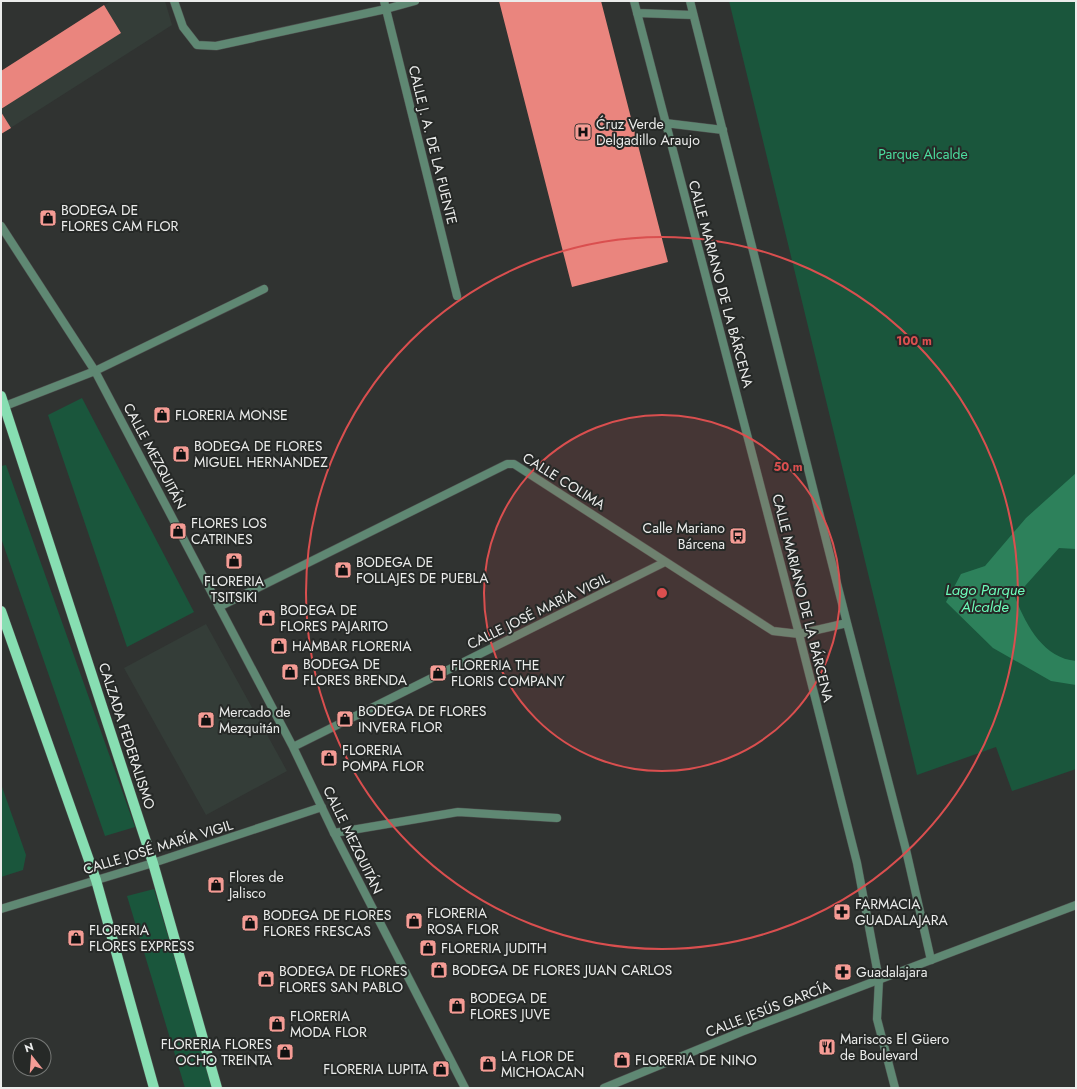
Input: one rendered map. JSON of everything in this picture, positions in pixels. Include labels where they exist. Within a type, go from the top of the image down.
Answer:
[{"type":"main road","name":"CALZADA FEDERALISMO","points":[[1,396],[153,863],[218,1088]]},
{"type":"main road","points":[[1,611],[96,880],[154,1088]]},
{"type":"street","points":[[174,1],[183,27],[197,44],[216,46],[385,5],[415,1]]},
{"type":"street","name":"CALLE MARIANO DE LA BÁRCENA","points":[[634,1],[799,634],[857,863],[879,980],[877,1019],[895,1088]]},
{"type":"street","points":[[690,1],[847,623],[906,850],[931,960]]},
{"type":"street","name":"CALLE J. A. DE LA FUENTE","points":[[385,5],[457,296]]},
{"type":"street","points":[[637,13],[693,15]]},
{"type":"street","points":[[665,123],[723,130]]},
{"type":"street","name":"CALLE MEZQUITÁN","points":[[1,226],[95,371],[293,747],[334,833],[465,1088]]},
{"type":"street","points":[[5,406],[95,371],[264,289]]},
{"type":"street","name":"CALLE COLIMA","points":[[219,608],[507,464],[514,464],[522,467],[665,562],[773,631],[799,634],[847,623]]},
{"type":"street","name":"CALLE JOSÉ MARÍA VIGIL","points":[[293,747],[665,562]]},
{"type":"street","name":"CALLE JOSÉ MARÍA VIGIL","points":[[1,909],[153,863],[322,807]]},
{"type":"street","points":[[334,833],[458,812],[557,818]]},
{"type":"street","name":"CALLE JESÚS GARCÍA","points":[[604,1088],[879,980],[1076,905]]},
{"type":"shaded area","points":[[111,1],[165,1],[172,25],[1,134],[1,71]]},
{"type":"shaded area","name":"Mercado de Mezquitán","points":[[206,624],[287,771],[206,815],[124,668]]},
{"type":"green space","name":"Parque Alcalde","points":[[729,1],[1076,1],[1076,769],[1012,791],[996,747],[917,775]]},
{"type":"green space","points":[[82,398],[194,612],[127,647],[48,415]]},
{"type":"green space","points":[[6,465],[135,827],[105,836],[1,538],[1,466]]},
{"type":"green space","points":[[1,784],[26,855],[23,870],[1,877]]},
{"type":"green space","points":[[154,889],[213,1088],[185,1088],[127,896]]},
{"type":"water","name":"Lago Parque Alcalde","points":[[1076,473],[1076,549],[1059,548],[1015,597],[1030,629],[1045,647],[1064,659],[1076,661],[1076,685],[1051,681],[993,648],[946,602],[961,574],[985,566],[1026,518]]},
{"type":"building","name":"Ćruz Verde Delgadillo Araujo","points":[[499,1],[601,1],[668,262],[572,287]]},
{"type":"building","points":[[104,5],[121,33],[1,109],[1,71]]},
{"type":"building","points":[[1,112],[11,128],[1,134]]},
{"type":"place","name":"Ćruz Verde Delgadillo Araujo","points":[[583,132]]},
{"type":"place","name":"BODEGA DE FLORES CAM FLOR","points":[[48,218]]},
{"type":"place","name":"FLORERIA MONSE","points":[[162,415]]},
{"type":"place","name":"BODEGA DE FLORES MIGUEL HERNANDEZ","points":[[181,454]]},
{"type":"place","name":"FLORES LOS CATRINES","points":[[178,531]]},
{"type":"place","name":"Calle Mariano Bárcena","points":[[738,536]]},
{"type":"place","name":"FLORERIA TSITSIKI","points":[[234,561]]},
{"type":"place","name":"BODEGA DE FOLLAJES DE PUEBLA","points":[[343,570]]},
{"type":"place","name":"BODEGA DE FLORES PAJARITO","points":[[267,618]]},
{"type":"place","name":"HAMBAR FLORERIA","points":[[279,646]]},
{"type":"place","name":"BODEGA DE FLORES BRENDA","points":[[290,672]]},
{"type":"place","name":"FLORERIA THE FLORIS COMPANY","points":[[438,673]]},
{"type":"place","name":"BODEGA DE FLORES INVERA FLOR","points":[[345,719]]},
{"type":"place","name":"Mercado de Mezquitán","points":[[206,720]]},
{"type":"place","name":"FLORERIA POMPA FLOR","points":[[329,758]]},
{"type":"place","name":"Flores de Jalisco","points":[[216,885]]},
{"type":"place","name":"FARMACIA GUADALAJARA","points":[[842,912]]},
{"type":"place","name":"FLORERIA ROSA FLOR","points":[[414,921]]},
{"type":"place","name":"BODEGA DE FLORES FLORES FRESCAS","points":[[250,923]]},
{"type":"place","name":"FLORERIA FLORES EXPRESS","points":[[76,938]]},
{"type":"place","name":"FLORERIA JUDITH","points":[[428,948]]},
{"type":"place","name":"BODEGA DE FLORES JUAN CARLOS","points":[[439,970]]},
{"type":"place","name":"Guadalajara","points":[[843,972]]},
{"type":"place","name":"BODEGA DE FLORES FLORES SAN PABLO","points":[[266,979]]},
{"type":"place","name":"BODEGA DE FLORES JUVE","points":[[457,1006]]},
{"type":"place","name":"FLORERIA MODA FLOR","points":[[277,1024]]},
{"type":"place","name":"Mariscos El Güero de Boulevard","points":[[827,1047]]},
{"type":"place","name":"FLORERIA FLORES OCHO TREINTA","points":[[285,1052]]},
{"type":"place","name":"FLORERIA DE NINO","points":[[622,1060]]},
{"type":"place","name":"LA FLOR DE MICHOACAN","points":[[488,1064]]},
{"type":"place","name":"FLORERIA LUPITA","points":[[441,1069]]}]
